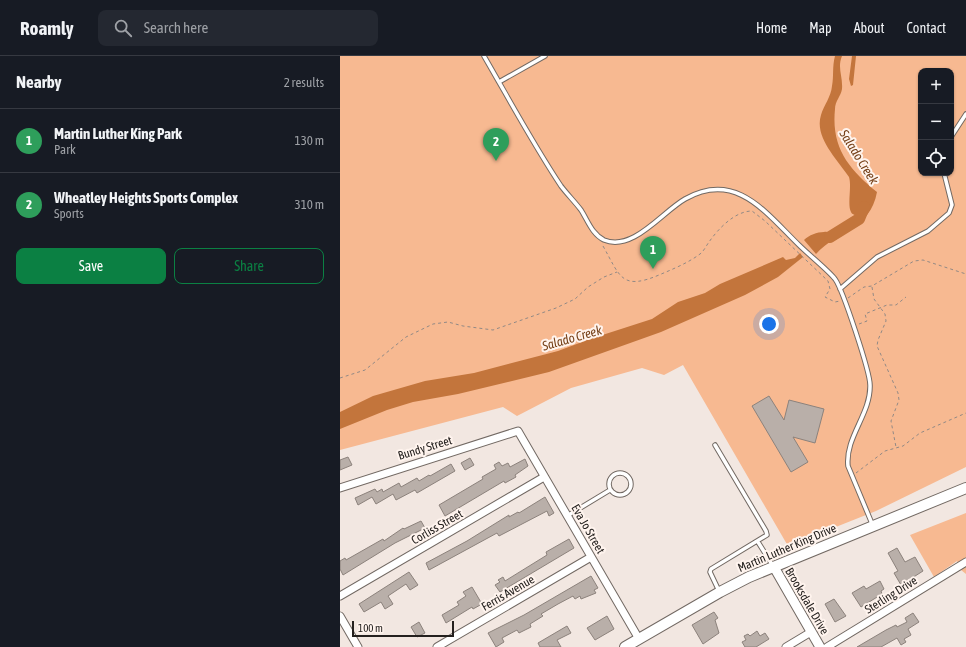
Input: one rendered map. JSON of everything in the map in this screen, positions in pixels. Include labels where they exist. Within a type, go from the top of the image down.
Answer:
[{"type":"main road","name":"Martin Luther King Drive","points":[[625,647],[720,592],[774,567],[966,488]]},
{"type":"street","name":"Eva Jo Street","points":[[518,431],[639,639]]},
{"type":"street","name":"Bundy Street","points":[[340,488],[518,431]]},
{"type":"street","name":"Corliss Street","points":[[340,596],[544,477]]},
{"type":"street","name":"Ferris Avenue","points":[[437,647],[591,557]]},
{"type":"street","name":"Sterling Drive","points":[[827,647],[966,562]]},
{"type":"street","name":"Brooksdale Drive","points":[[774,567],[820,647]]},
{"type":"street","points":[[340,616],[358,647]]},
{"type":"street","points":[[786,647],[811,632]]},
{"type":"lane","points":[[484,56],[562,187],[580,210],[597,236],[615,242],[626,241],[637,236],[687,198],[716,190],[731,190],[754,201],[835,280],[840,289],[853,326],[870,386],[867,400],[849,449],[848,466],[873,526]]},
{"type":"lane","points":[[499,82],[545,56]]},
{"type":"lane","points":[[954,132],[966,114]]},
{"type":"lane","points":[[840,289],[877,258],[928,231],[949,213],[952,205],[945,176]]},
{"type":"lane","points":[[715,445],[766,531],[766,535],[758,542],[711,569],[710,572],[720,592]]},
{"type":"lane","points":[[614,474],[625,474],[630,480],[630,491],[624,495],[616,495],[610,490],[609,483],[614,474]]},
{"type":"lane","points":[[567,516],[610,490]]},
{"type":"lane","points":[[758,542],[774,567]]},
{"type":"path","points":[[597,236],[618,272],[626,280],[632,282],[645,281],[685,263],[701,253],[718,230],[741,213],[752,211],[766,221],[828,281],[830,286],[824,297],[835,302],[840,301]]},
{"type":"path","points":[[848,298],[864,287],[872,286],[914,261],[923,260],[966,274]]},
{"type":"path","points":[[340,378],[364,370],[406,337],[427,326],[448,322],[463,326],[493,330],[556,308],[575,299],[604,277],[618,272]]},
{"type":"path","points":[[872,286],[874,299],[885,314],[886,321],[877,346],[898,392],[899,400],[891,420],[896,447]]},
{"type":"path","points":[[853,326],[868,321],[865,314],[887,305],[896,305],[906,297]]},
{"type":"path","points":[[852,475],[885,451],[909,442],[926,430],[966,413]]},
{"type":"shaded area","points":[[340,56],[966,56],[966,467],[876,511],[788,546],[683,365],[664,375],[642,368],[571,388],[517,416],[503,407],[340,450]]},
{"type":"shaded area","points":[[835,56],[842,56],[840,68],[842,89],[835,106],[836,135],[839,146],[850,166],[877,192],[873,205],[868,214],[860,222],[816,254],[804,240],[806,238],[819,233],[833,233],[841,231],[851,225],[859,216],[852,214],[850,209],[849,177],[828,148],[821,131],[821,115],[831,90]]},
{"type":"shaded area","points":[[852,56],[856,56],[853,85],[851,86],[849,79]]},
{"type":"shaded area","points":[[800,253],[803,257],[778,277],[745,295],[661,332],[549,372],[458,394],[413,402],[387,410],[340,429],[340,412],[373,396],[425,381],[474,373],[558,351],[652,319],[678,302],[705,293],[720,284],[783,257],[786,260],[795,258]]},
{"type":"shaded area","points":[[966,513],[966,574],[961,570],[957,561],[934,577],[910,535]]},
{"type":"building","points":[[769,396],[784,420],[789,400],[824,409],[815,443],[793,437],[808,462],[791,472],[752,406]]},
{"type":"building","points":[[348,457],[352,465],[340,470],[340,460]]},
{"type":"building","points":[[470,458],[474,465],[465,470],[461,463]]},
{"type":"building","points":[[525,459],[528,466],[515,475],[516,477],[505,483],[504,481],[445,516],[439,505],[483,479],[482,477],[496,469],[494,465],[499,462],[502,466],[508,463],[510,467]]},
{"type":"building","points":[[451,464],[455,471],[417,493],[415,490],[396,500],[393,494],[376,504],[372,497],[358,505],[355,498],[375,489],[377,492],[382,489],[383,492],[399,483],[401,487],[417,478],[419,481]]},
{"type":"building","points":[[545,497],[554,513],[549,516],[547,511],[499,536],[497,533],[429,570],[426,563],[467,541],[509,515],[509,517],[518,512],[519,513]]},
{"type":"building","points":[[421,521],[425,528],[395,543],[343,575],[340,569],[340,561],[345,558],[346,560],[383,539],[384,541],[403,528],[404,529]]},
{"type":"building","points":[[569,539],[574,548],[500,592],[495,585],[500,582],[498,580],[503,577],[505,581],[547,555],[546,552]]},
{"type":"building","points":[[897,548],[905,562],[915,557],[923,571],[901,585],[894,573],[898,571],[888,553]]},
{"type":"building","points":[[409,572],[418,585],[410,590],[406,584],[388,596],[393,604],[385,609],[381,602],[364,612],[359,604]]},
{"type":"building","points":[[591,576],[598,588],[594,590],[596,593],[581,599],[580,596],[575,599],[573,596],[558,604],[541,614],[543,616],[530,624],[531,627],[519,633],[517,630],[502,638],[504,642],[496,647],[488,633],[524,615]]},
{"type":"building","points":[[880,581],[884,589],[881,591],[882,594],[861,607],[852,593],[864,586],[866,589]]},
{"type":"building","points":[[472,587],[482,604],[473,609],[472,607],[446,623],[442,615],[459,605],[457,602],[466,596],[463,592]]},
{"type":"building","points":[[834,599],[846,616],[835,622],[825,604]]},
{"type":"building","points":[[714,612],[718,618],[715,620],[719,633],[703,644],[692,625]]},
{"type":"building","points":[[913,613],[919,622],[908,629],[911,635],[904,639],[906,642],[901,645],[897,638],[881,647],[857,647],[896,625],[897,627],[907,622],[905,618]]},
{"type":"building","points":[[607,616],[614,629],[595,640],[587,628]]},
{"type":"building","points":[[419,622],[425,633],[417,637],[411,627]]},
{"type":"building","points":[[567,626],[571,633],[557,640],[561,647],[540,647],[538,643]]},
{"type":"building","points":[[757,631],[760,636],[765,633],[769,639],[756,647],[745,647],[742,642],[746,640],[744,636],[748,634],[750,636]]},
{"type":"waterway","name":"Salado Creek","points":[[830,237],[859,219],[864,207]]},
{"type":"place","name":"Wheatley Heights Sports Complex","points":[[496,161]]},
{"type":"place","name":"Martin Luther King Park","points":[[653,269]]}]
